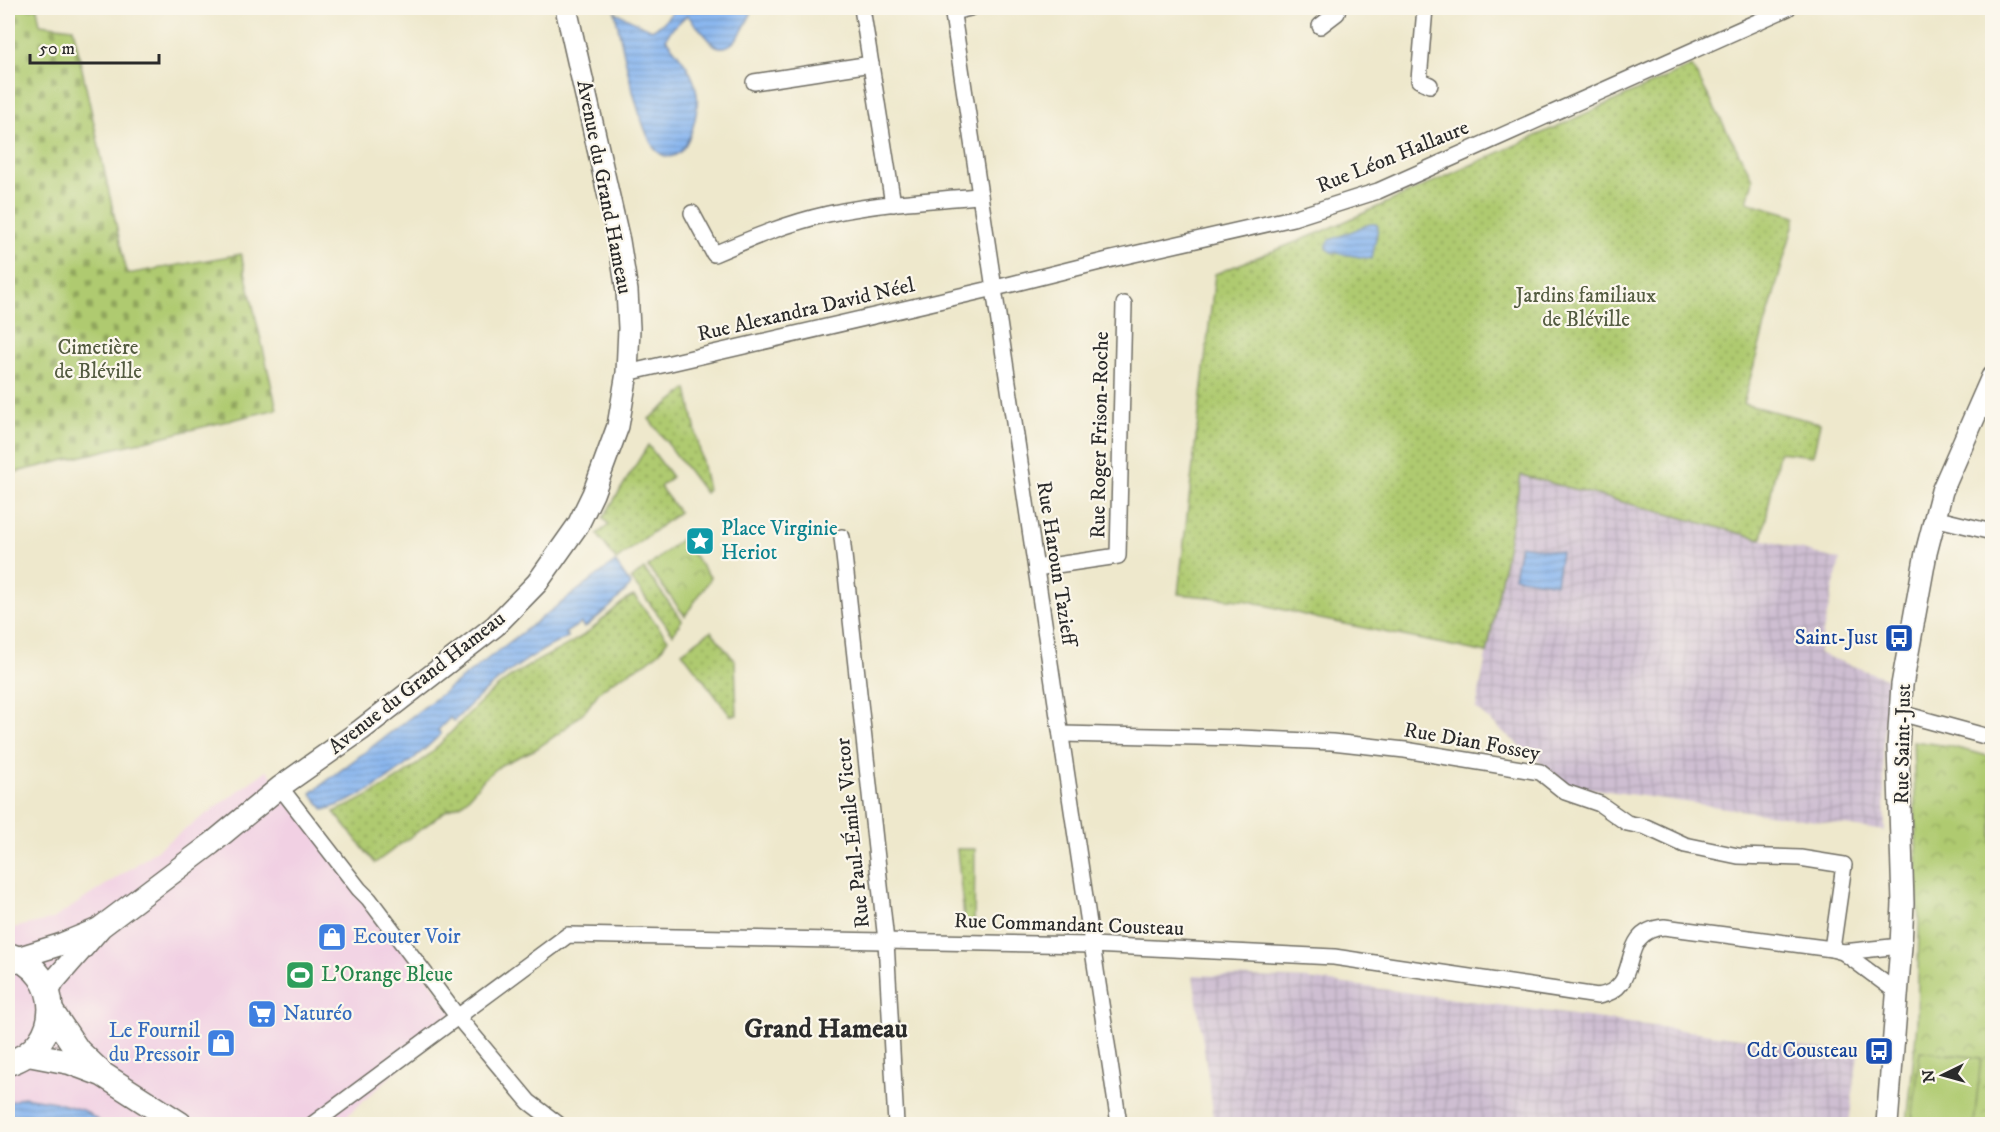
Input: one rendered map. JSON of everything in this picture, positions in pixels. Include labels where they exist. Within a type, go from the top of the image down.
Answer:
[{"type":"main road","name":"Avenue du Grand Hameau","points":[[49,1002],[54,981],[101,927],[211,844],[280,787],[464,651],[502,619],[537,583],[574,530],[593,494],[618,426],[627,373],[628,310],[621,250],[566,8]]},
{"type":"main road","name":"Rue Saint-Just","points":[[1887,1125],[1903,903],[1898,746],[1902,685],[1941,491],[1992,377]]},
{"type":"main road","name":"Avenue du Grand Hameau","points":[[12,956],[59,945],[101,927]]},
{"type":"main road","points":[[12,956],[30,966],[41,978],[49,1002],[78,1051],[102,1074],[180,1125]]},
{"type":"main road","points":[[18,1059],[44,1035],[49,1024],[49,1002]]},
{"type":"main road","points":[[18,1059],[70,1062],[102,1074]]},
{"type":"street","points":[[862,8],[893,204]]},
{"type":"street","points":[[952,10],[970,8]]},
{"type":"street","points":[[1320,27],[1337,14],[1338,8]]},
{"type":"street","points":[[1425,8],[1419,80],[1430,84]]},
{"type":"street","name":"Rue Léon Hallaure","points":[[994,287],[1293,218],[1378,191],[1788,8]]},
{"type":"street","name":"Rue Haroun Tazieff","points":[[952,10],[1119,1125]]},
{"type":"street","points":[[754,82],[871,64]]},
{"type":"street","points":[[692,213],[714,254],[771,230],[829,214],[893,204],[980,196]]},
{"type":"street","name":"Rue Alexandra David Néel","points":[[627,373],[994,287]]},
{"type":"street","name":"Rue Roger Frison-Roche","points":[[1036,568],[1118,556],[1124,304]]},
{"type":"street","points":[[1934,518],[1992,532]]},
{"type":"street","name":"Rue Paul-Émile Victor","points":[[842,537],[886,941],[896,1125]]},
{"type":"street","points":[[1900,713],[1992,738]]},
{"type":"street","name":"Rue Dian Fossey","points":[[1060,734],[1332,742],[1405,750],[1540,772],[1565,792],[1600,804],[1627,823],[1646,827],[1685,845],[1738,856],[1800,858],[1844,865],[1837,951]]},
{"type":"street","points":[[280,787],[369,899],[457,1016],[529,1102],[558,1125]]},
{"type":"street","name":"Rue Commandant Cousteau","points":[[313,1125],[568,935],[1092,945],[1334,957],[1598,996],[1611,992],[1624,981],[1633,949],[1643,933],[1653,928],[1671,927],[1837,951],[1901,946]]},
{"type":"street","name":"Rue Commandant Cousteau","points":[[1837,951],[1898,993]]},
{"type":"shaded area","points":[[1520,475],[1840,560],[1818,653],[1888,679],[1883,752],[1885,831],[1566,785],[1476,709]]},
{"type":"shaded area","points":[[267,770],[457,1016],[338,1124],[8,1124],[8,929],[53,919],[133,867]]},
{"type":"shaded area","points":[[1193,975],[1309,979],[1858,1054],[1849,1124],[1215,1124]]},
{"type":"green space","name":"Cimetière de Bléville","points":[[8,8],[37,8],[40,24],[73,28],[127,274],[241,254],[277,409],[8,474]]},
{"type":"green space","name":"Jardins familiaux de Bléville","points":[[1692,66],[1753,179],[1747,202],[1796,216],[1743,404],[1820,423],[1813,456],[1779,452],[1762,539],[1521,475],[1487,653],[1320,619],[1249,601],[1178,594],[1215,274],[1326,230]]},
{"type":"green space","points":[[687,389],[708,490],[705,493],[649,419]]},
{"type":"green space","points":[[648,445],[672,477],[660,487],[679,512],[616,560],[597,534],[609,525],[603,518]]},
{"type":"green space","points":[[681,539],[711,578],[685,616],[648,567]]},
{"type":"green space","points":[[644,569],[682,620],[673,634],[631,579]]},
{"type":"green space","points":[[634,596],[668,639],[660,651],[647,662],[613,681],[599,692],[586,710],[562,731],[536,749],[501,765],[485,778],[462,804],[447,810],[375,863],[334,812],[373,793],[410,770],[432,752],[504,682],[581,637]]},
{"type":"green space","points":[[711,631],[735,661],[737,715],[730,715],[682,652]]},
{"type":"green space","points":[[1913,741],[1949,746],[1992,757],[1992,1124],[1907,1124],[1917,1023],[1919,925]]},
{"type":"green space","points":[[957,849],[975,849],[974,927],[965,927]]},
{"type":"green space","points":[[1920,1051],[1981,1058],[1974,1124],[1912,1124]]},
{"type":"water","points":[[676,8],[754,8],[739,36],[728,46],[714,45],[687,15],[671,30],[666,39],[690,71],[697,94],[697,103],[689,138],[676,155],[668,157],[658,152],[644,128],[615,12],[652,30],[663,23]]},
{"type":"water","points":[[1370,224],[1376,224],[1378,227],[1372,259],[1331,252],[1327,249],[1330,240]]},
{"type":"water","points":[[1520,545],[1561,552],[1556,584],[1514,577]]},
{"type":"water","points":[[615,562],[631,585],[610,607],[584,628],[581,623],[565,633],[568,637],[507,673],[454,721],[450,718],[438,730],[441,734],[387,780],[356,798],[324,810],[311,793]]},
{"type":"water","points":[[23,1097],[55,1102],[85,1111],[103,1124],[8,1124],[8,1103]]},
{"type":"place","name":"Place Virginie Heriot","points":[[700,541]]},
{"type":"place","name":"Saint-Just","points":[[1899,638]]},
{"type":"place","name":"Ecouter Voir","points":[[332,937]]},
{"type":"place","name":"L'Orange Bleue","points":[[300,975]]},
{"type":"place","name":"Naturéo","points":[[262,1014]]},
{"type":"place","name":"Le Fournil du Pressoir","points":[[221,1043]]},
{"type":"place","name":"Cdt Cousteau","points":[[1879,1051]]},
{"type":"district","name":"Grand Hameau","points":[[826,1029]]}]
